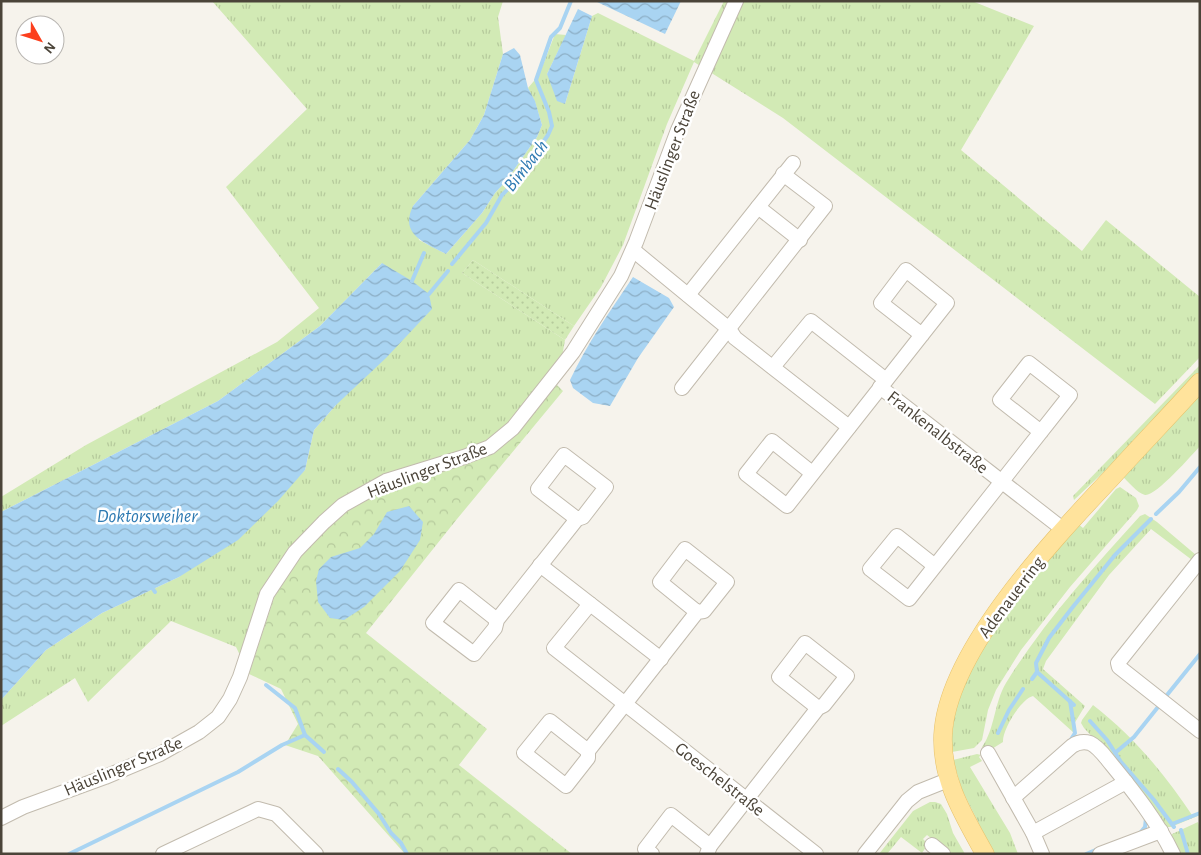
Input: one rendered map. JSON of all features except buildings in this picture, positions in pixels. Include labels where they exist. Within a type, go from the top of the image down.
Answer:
[{"type":"main road","name":"Adenauerring","points":[[986,854],[954,798],[944,758],[943,735],[951,694],[959,674],[970,652],[989,624],[1040,558],[1200,382]]},
{"type":"street","name":"Häuslinger Straße","points":[[1,818],[160,754],[199,732],[218,717],[230,699],[240,678],[267,594],[295,552],[324,522],[344,505],[386,481],[464,458],[490,447],[513,428],[573,352],[621,276],[633,250],[678,130],[736,1]]},
{"type":"street","points":[[688,295],[792,163]]},
{"type":"street","points":[[682,388],[825,206],[784,174]]},
{"type":"street","points":[[758,207],[800,240]]},
{"type":"street","points":[[633,250],[729,329],[735,338],[849,427]]},
{"type":"street","points":[[883,384],[922,335],[947,303],[906,270],[881,303],[922,335]]},
{"type":"street","name":"Frankenalbstraße","points":[[773,367],[810,321],[883,384],[1064,530]]},
{"type":"street","points":[[935,566],[897,536],[870,569],[909,599],[1042,432],[1070,395],[1028,363],[1000,400],[1042,432]]},
{"type":"street","name":"Frankenalbstraße","points":[[812,473],[772,442],[746,474],[787,506],[883,384]]},
{"type":"street","points":[[497,620],[459,590],[433,623],[474,654],[495,628],[497,620],[577,519],[583,517],[606,488],[564,455],[538,489],[577,519]]},
{"type":"street","points":[[588,750],[550,721],[524,754],[566,786],[588,758],[588,750],[697,612],[704,611],[727,582],[685,549],[660,582],[697,612]]},
{"type":"street","points":[[540,566],[661,659]]},
{"type":"street","points":[[1198,566],[1118,663],[1119,667],[1200,731]]},
{"type":"street","name":"Goeschelstraße","points":[[590,604],[554,648],[816,854]]},
{"type":"street","points":[[652,854],[645,848],[671,815],[709,850],[818,708],[824,705],[846,676],[805,643],[779,677],[818,708]]},
{"type":"street","points":[[1013,798],[1072,746],[1082,742],[1089,743],[1099,750],[1148,810],[1173,854]]},
{"type":"street","points":[[988,753],[1034,833],[1042,854]]},
{"type":"street","points":[[865,854],[907,801],[918,792],[948,780]]},
{"type":"street","points":[[1034,833],[1126,782]]},
{"type":"street","points":[[162,854],[258,809],[276,814],[316,854]]},
{"type":"street","points":[[1100,854],[1161,831]]},
{"type":"street","points":[[932,845],[943,854]]},
{"type":"green space","points":[[212,1],[503,1],[498,17],[503,54],[484,115],[470,140],[413,206],[419,240],[446,254],[482,213],[537,137],[542,125],[535,102],[528,88],[539,75],[555,34],[566,35],[547,74],[565,104],[592,16],[598,13],[694,61],[724,1],[972,1],[1034,26],[961,150],[1082,251],[1106,220],[1200,297],[1200,357],[1155,404],[783,118],[694,62],[667,124],[623,245],[601,287],[574,326],[473,260],[462,273],[565,340],[557,385],[517,431],[274,598],[249,674],[236,647],[171,621],[88,702],[75,678],[1,726],[1,700],[46,650],[102,613],[179,577],[305,470],[314,430],[336,405],[382,263],[320,326],[218,401],[1,512],[1,497],[86,445],[277,342],[319,308],[226,187],[307,109]]},
{"type":"green space","points":[[473,260],[574,326],[565,340],[462,273]]},
{"type":"green space","points":[[1200,365],[1200,372],[1129,448],[1074,500],[1073,496]]},
{"type":"green space","points":[[557,385],[563,391],[366,633],[487,729],[459,765],[572,854],[405,854],[318,756],[285,745],[298,724],[281,689],[249,674],[274,598],[302,555],[329,526],[355,504],[386,487],[517,431]]},
{"type":"green space","points":[[1200,392],[1200,446],[1157,489],[1150,494],[1142,494],[1121,475]]},
{"type":"green space","points":[[1120,487],[1136,498],[1139,506],[1137,510],[1070,587],[1021,650],[996,690],[988,710],[982,740],[974,748],[952,752],[951,740],[958,693],[1000,620],[1077,523],[1083,528],[1116,489]]},
{"type":"green space","points":[[1145,514],[1196,555],[1192,560],[1151,529],[1109,575],[1046,661],[1043,669],[1085,706],[1074,724],[1074,733],[1033,696],[1023,703],[1013,716],[1006,730],[1003,742],[987,752],[982,747],[990,732],[999,699],[1006,683],[1020,661],[1086,576],[1140,516]]},
{"type":"green space","points":[[1093,705],[1135,742],[1170,784],[1192,815],[1200,812],[1200,815],[1171,827],[1166,827],[1114,760],[1081,723]]},
{"type":"green space","points":[[977,754],[981,755],[979,757],[982,761],[970,767],[1010,833],[1018,854],[994,854],[962,790],[953,760]]},
{"type":"green space","points":[[930,802],[941,804],[947,814],[953,833],[965,854],[951,854],[927,835],[923,839],[928,844],[922,853],[901,837],[887,854],[879,854],[913,811]]},
{"type":"green space","points":[[1198,822],[1200,828],[1200,854],[1178,854],[1170,837],[1172,834]]},
{"type":"water","points":[[595,1],[681,1],[665,34]]},
{"type":"water","points":[[578,9],[592,16],[565,104],[557,101],[547,74]]},
{"type":"water","points":[[514,48],[520,55],[528,88],[535,101],[542,125],[537,137],[506,181],[495,193],[482,213],[446,254],[416,237],[409,224],[413,206],[470,140],[484,115],[503,54]]},
{"type":"water","name":"Doktorsweiher","points":[[382,263],[429,294],[432,309],[386,358],[336,405],[314,430],[305,470],[278,501],[238,540],[179,577],[102,613],[46,650],[1,700],[1,512],[218,401],[320,326]]},
{"type":"water","points":[[633,277],[669,298],[674,307],[638,358],[610,406],[593,403],[573,388],[570,380],[591,341]]},
{"type":"water","points":[[409,506],[423,522],[420,540],[400,571],[364,607],[344,620],[330,618],[318,602],[316,581],[319,569],[331,557],[360,548],[374,534],[387,512]]},
{"type":"waterway","name":"Bimbach","points":[[452,264],[486,223],[502,195],[516,181],[548,135],[552,126],[549,112],[536,80],[551,37],[560,28],[571,1]]},
{"type":"waterway","points":[[412,281],[424,253]]},
{"type":"waterway","name":"Bimbach","points":[[429,294],[448,271]]},
{"type":"waterway","points":[[1156,514],[1179,492],[1200,467]]},
{"type":"waterway","points":[[1074,705],[1037,672],[1036,663],[1049,638],[1072,608],[1115,555],[1151,519]]},
{"type":"waterway","points":[[1167,695],[1200,654]]},
{"type":"waterway","points":[[1032,679],[1037,672]]},
{"type":"waterway","points":[[266,685],[295,708],[305,735],[324,752]]},
{"type":"waterway","points":[[998,733],[1009,710],[1023,689]]},
{"type":"waterway","points":[[1070,701],[1075,733],[1070,741]]},
{"type":"waterway","points":[[1115,753],[1134,737],[1158,707]]},
{"type":"waterway","points":[[1090,721],[1107,740],[1121,762],[1154,800],[1174,827]]},
{"type":"waterway","points":[[69,854],[238,772],[282,745],[305,735]]},
{"type":"waterway","points":[[338,769],[352,782],[379,814],[407,854]]},
{"type":"waterway","points":[[1172,824],[1200,813]]},
{"type":"waterway","points":[[1140,833],[1145,827],[1146,818]]},
{"type":"waterway","points":[[1181,830],[1188,854]]},
{"type":"waterway","points":[[1086,854],[1098,849]]}]
